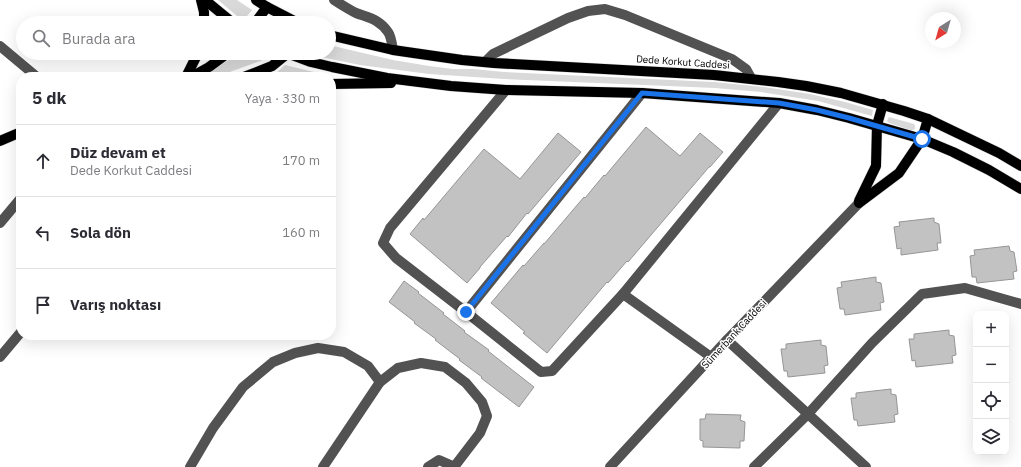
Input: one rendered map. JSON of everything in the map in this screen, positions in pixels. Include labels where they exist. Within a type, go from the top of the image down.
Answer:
[{"type":"main road","points":[[201,0],[204,16]]},
{"type":"main road","points":[[205,0],[224,16]]},
{"type":"main road","points":[[256,0],[284,16]]},
{"type":"main road","points":[[260,16],[266,7]]},
{"type":"main road","name":"Dede Korkut Caddesi","points":[[336,37],[393,50],[485,62],[751,78],[841,93],[883,104],[928,119],[999,153],[1021,166]]},
{"type":"main road","points":[[188,72],[194,60]]},
{"type":"main road","points":[[200,72],[218,60]]},
{"type":"main road","points":[[257,72],[272,66],[279,60]]},
{"type":"main road","points":[[306,60],[387,78],[451,86],[506,90],[642,93],[779,103],[817,110],[877,125],[922,139],[953,152],[989,170],[1021,189]]},
{"type":"main road","points":[[336,84],[416,82]]},
{"type":"main road","points":[[858,203],[876,166],[877,125],[883,104]]},
{"type":"main road","points":[[858,203],[899,173],[922,139],[928,119]]},
{"type":"main road","points":[[0,141],[16,134]]},
{"type":"street","points":[[334,0],[357,13],[380,23],[389,33],[393,50]]},
{"type":"street","points":[[485,62],[493,54],[568,18],[588,11],[605,9],[625,15],[732,59],[746,68],[751,78]]},
{"type":"street","points":[[0,46],[16,59]]},
{"type":"street","points":[[17,60],[31,72]]},
{"type":"street","points":[[506,90],[390,228],[383,243],[396,258],[540,372],[552,371],[623,294],[779,103]]},
{"type":"street","points":[[466,312],[642,93]]},
{"type":"street","name":"Sümerbank Caddesi","points":[[610,467],[727,340],[858,203]]},
{"type":"street","points":[[0,223],[16,204]]},
{"type":"street","points":[[754,467],[808,414],[872,343],[922,294],[965,288],[1021,304]]},
{"type":"street","points":[[623,294],[711,358]]},
{"type":"street","points":[[0,357],[16,338]]},
{"type":"street","points":[[727,340],[866,467]]},
{"type":"street","points":[[190,467],[213,428],[243,387],[272,362],[295,353],[318,348],[344,352],[368,366],[380,382]]},
{"type":"street","points":[[322,467],[380,382],[398,368],[421,363],[445,367],[466,383],[482,402],[486,416],[480,433],[454,467],[439,460],[428,467]]},
{"type":"shaded area","points":[[218,0],[237,0],[252,10],[247,16],[237,16]]},
{"type":"shaded area","points":[[336,47],[393,60],[453,69],[714,82],[764,87],[810,94],[873,110],[872,116],[818,101],[761,92],[715,88],[504,79],[429,74],[360,65],[336,60]]},
{"type":"shaded area","points":[[229,60],[263,60],[230,72],[209,72]]},
{"type":"shaded area","points":[[285,65],[314,72],[277,72]]},
{"type":"shaded area","points":[[889,117],[914,124],[915,129],[910,130],[889,123],[887,121]]},
{"type":"building","points":[[646,127],[680,156],[700,133],[723,152],[628,262],[627,261],[608,283],[607,282],[547,353],[491,303],[584,197],[585,198],[604,175],[605,176]]},
{"type":"building","points":[[558,133],[581,152],[467,283],[410,234],[423,218],[424,220],[484,149],[520,179]]},
{"type":"building","points":[[934,218],[934,222],[939,224],[941,243],[937,243],[938,250],[901,255],[901,248],[897,249],[894,227],[900,226],[899,222]]},
{"type":"building","points":[[1009,246],[1010,251],[1014,252],[1017,271],[1013,272],[1014,279],[977,283],[976,277],[972,277],[970,256],[975,255],[974,250]]},
{"type":"building","points":[[876,277],[876,282],[881,283],[884,302],[880,303],[881,310],[845,315],[844,309],[840,309],[837,288],[842,287],[841,282]]},
{"type":"building","points":[[404,281],[444,313],[443,314],[465,331],[464,332],[489,350],[488,351],[534,387],[519,407],[481,378],[482,377],[459,360],[460,359],[435,340],[436,339],[389,302]]},
{"type":"building","points":[[949,330],[949,335],[954,336],[956,355],[952,356],[953,363],[916,367],[915,360],[912,361],[909,339],[914,339],[914,334]]},
{"type":"building","points":[[821,340],[821,345],[826,346],[828,365],[824,366],[825,373],[788,377],[787,371],[784,371],[781,349],[786,349],[786,344]]},
{"type":"building","points":[[891,389],[891,394],[896,395],[898,414],[894,415],[895,422],[858,426],[857,420],[854,420],[851,398],[856,398],[856,393]]},
{"type":"building","points":[[706,414],[741,415],[740,420],[745,422],[744,441],[740,441],[740,448],[703,447],[703,441],[700,440],[700,419],[705,419]]},
{"type":"route","points":[[466,312],[642,93],[779,103],[817,110],[877,125],[922,139]]}]
